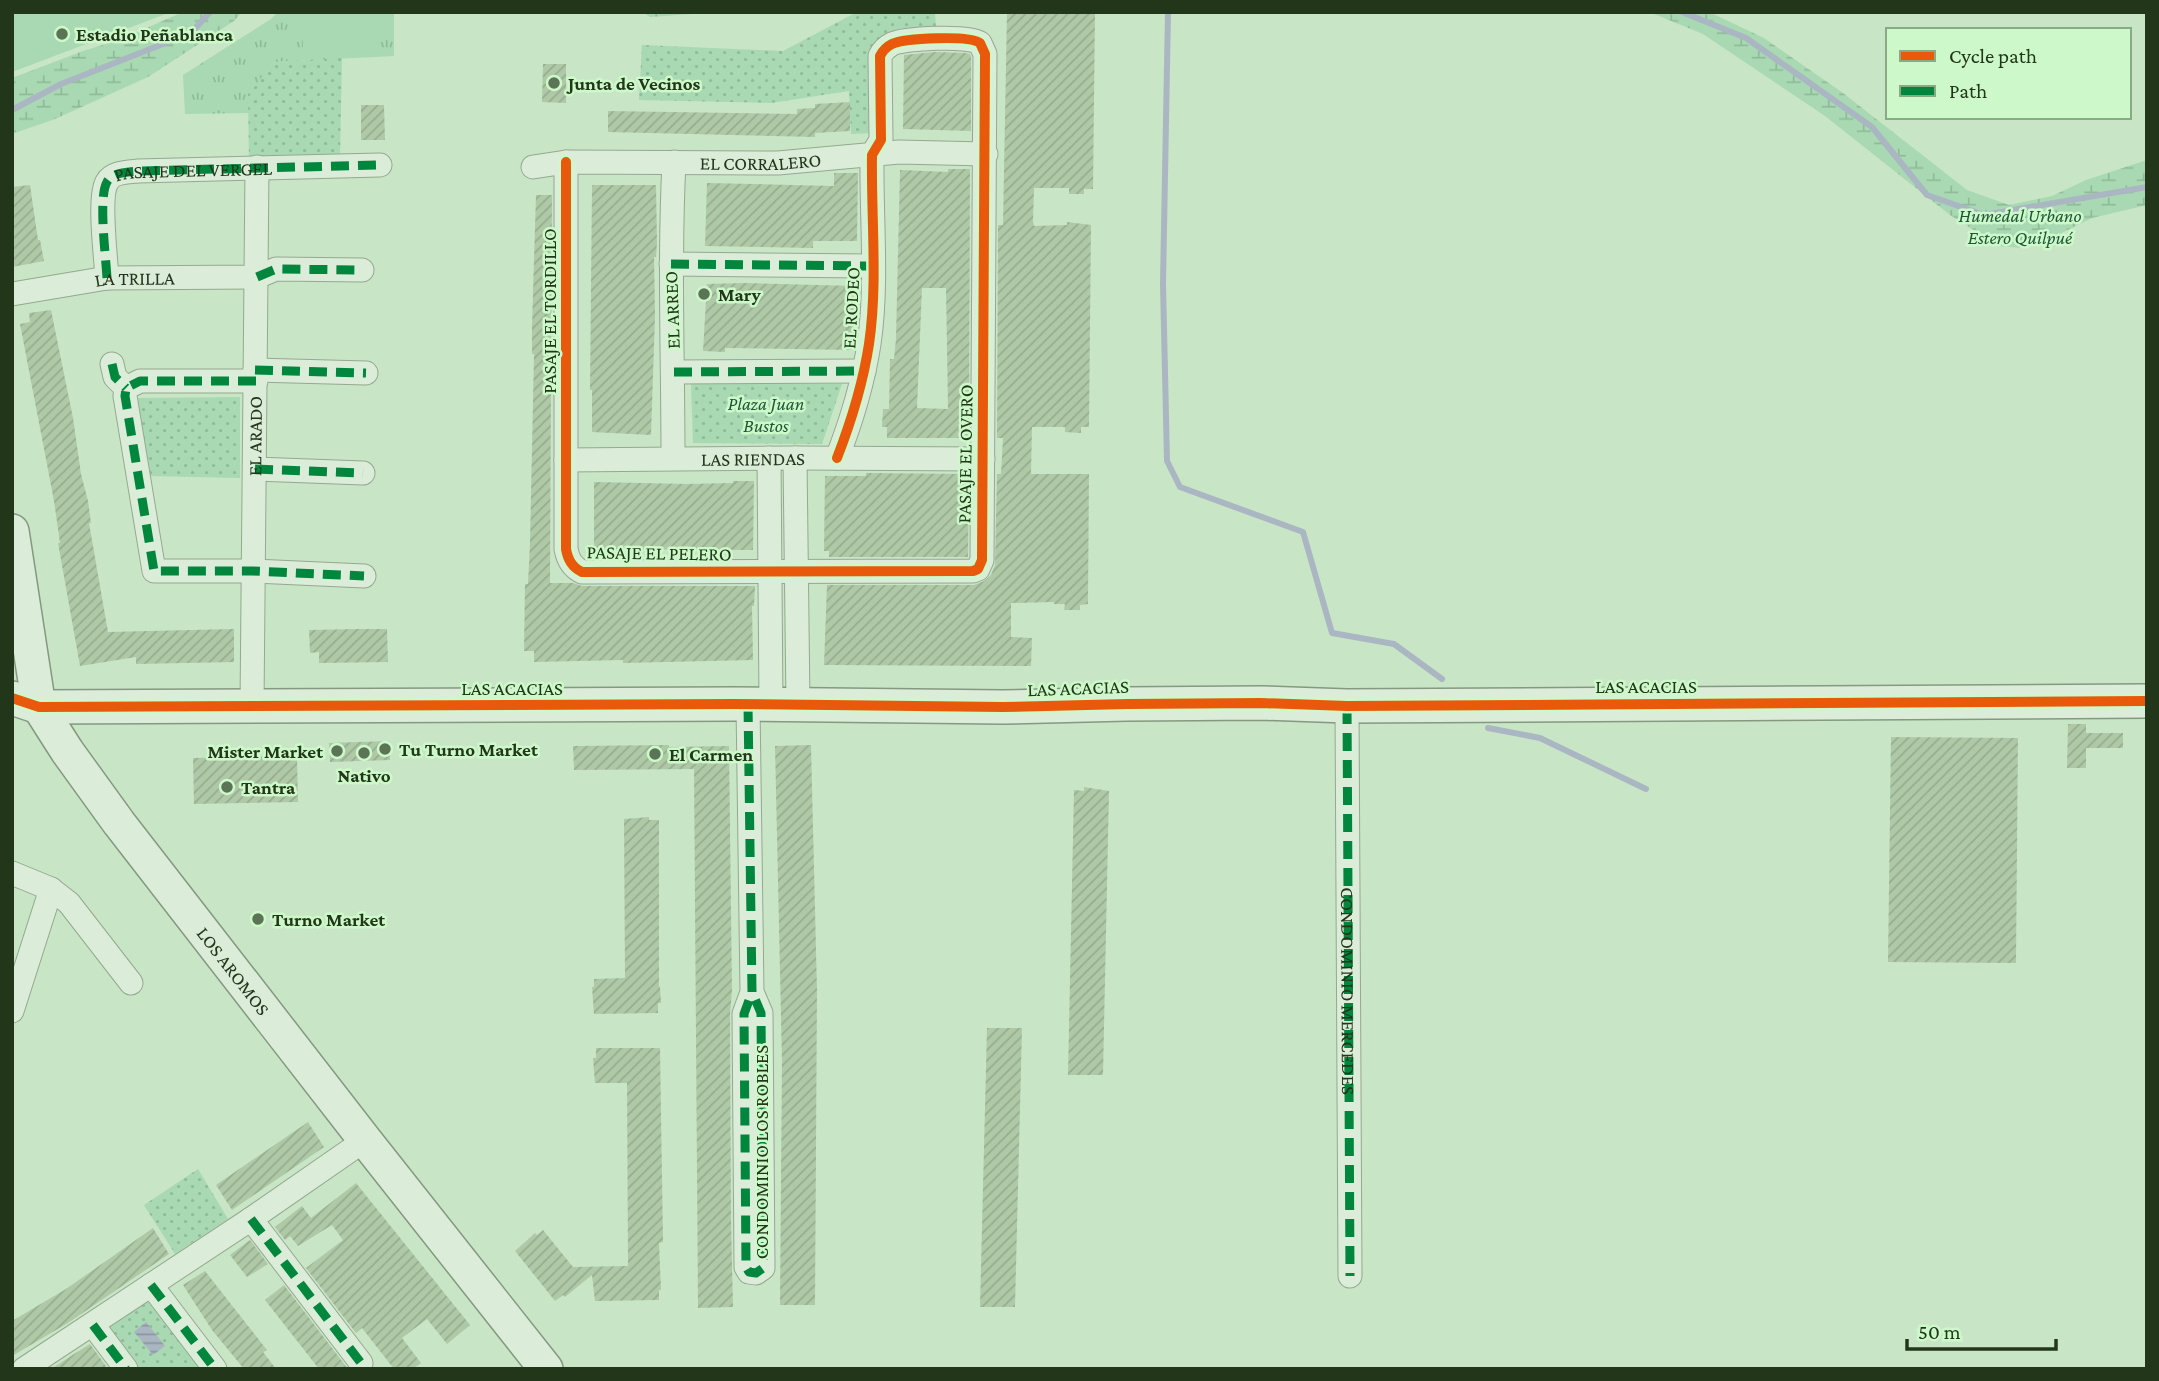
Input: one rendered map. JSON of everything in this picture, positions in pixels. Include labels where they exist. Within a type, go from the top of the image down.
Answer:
[{"type":"street","name":"PASAJE EL OVERO","points":[[795,571],[965,573],[978,569],[982,560],[986,154],[985,54],[980,43],[969,38],[906,41],[887,46],[880,56],[881,140],[872,155]]},
{"type":"street","name":"EL CORRALERO","points":[[533,167],[566,162],[778,163],[899,152],[986,154]]},
{"type":"street","name":"EL RODEO","points":[[837,458],[864,371],[873,295],[872,155]]},
{"type":"street","name":"PASAJE EL TORDILLO","points":[[566,162],[566,460]]},
{"type":"street","name":"EL ARREO","points":[[673,458],[671,264],[674,162]]},
{"type":"street","name":"PASAJE DEL VERGEL","points":[[107,278],[103,196],[107,180],[115,175],[124,172],[380,165]]},
{"type":"street","name":"EL ARADO","points":[[252,706],[257,167]]},
{"type":"street","points":[[671,264],[872,266]]},
{"type":"street","name":"LA TRILLA","points":[[12,294],[107,278],[257,277],[276,269],[362,270]]},
{"type":"street","points":[[112,365],[115,377],[126,388]]},
{"type":"street","points":[[674,372],[864,371]]},
{"type":"street","points":[[364,576],[254,571],[154,571],[125,396],[126,388],[140,381],[366,373]]},
{"type":"street","points":[[769,458],[768,571],[773,704]]},
{"type":"street","points":[[773,704],[795,571],[795,458]]},
{"type":"street","name":"LAS RIENDAS","points":[[566,460],[983,459]]},
{"type":"street","name":"PASAJE EL PELERO","points":[[566,460],[566,549],[576,569],[583,572],[768,571]]},
{"type":"street","points":[[255,469],[363,473]]},
{"type":"street","name":"LOS AROMOS","points":[[12,531],[26,703],[67,751],[113,815],[546,1369]]},
{"type":"street","points":[[768,571],[795,571]]},
{"type":"street","name":"LAS ACACIAS","points":[[26,703],[1003,707],[1261,703],[1347,706],[2147,701]]},
{"type":"street","name":"CONDOMINIO LOS ROBLES","points":[[752,992],[761,1013],[763,1268],[756,1273],[749,1272],[746,1267],[744,1014],[752,992],[773,704]]},
{"type":"street","name":"CONDOMINIO MERCEDES","points":[[1347,706],[1350,1276]]},
{"type":"street","points":[[12,873],[51,889],[69,903],[131,983]]},
{"type":"street","points":[[12,1011],[51,889]]},
{"type":"street","points":[[24,1369],[365,1140]]},
{"type":"street","points":[[251,1219],[361,1363]]},
{"type":"street","points":[[151,1285],[215,1369]]},
{"type":"street","points":[[93,1325],[126,1369]]},
{"type":"green space","name":"Estadio Peñablanca","points":[[12,12],[171,12],[12,72]]},
{"type":"green space","points":[[183,12],[242,12],[234,21],[148,77],[55,119],[12,134],[12,78],[119,40]]},
{"type":"green space","points":[[278,12],[394,12],[394,56],[274,62],[249,94],[249,113],[185,114],[183,75]]},
{"type":"green space","points":[[302,12],[374,12],[375,51],[303,54]]},
{"type":"green space","points":[[642,12],[720,12],[650,17]]},
{"type":"green space","points":[[857,12],[935,12],[936,27],[893,32],[874,51],[872,133],[851,134],[849,91],[771,103],[639,100],[642,45],[783,51]]},
{"type":"green space","name":"Humedal Urbano Estero Quilpué","points":[[1649,12],[1709,12],[1764,38],[1843,93],[1967,190],[2009,205],[2052,196],[2086,180],[2147,160],[2147,205],[2092,218],[2045,241],[2021,248],[1999,246],[1950,215],[1825,116],[1703,34]]},
{"type":"green space","points":[[342,58],[340,157],[249,161],[248,94],[274,62]]},
{"type":"green space","name":"Plaza Juan Bustos","points":[[691,384],[842,384],[822,444],[693,443]]},
{"type":"green space","points":[[240,397],[240,478],[147,476],[138,398]]},
{"type":"green space","points":[[198,1169],[228,1219],[175,1254],[144,1205]]},
{"type":"green space","points":[[150,1299],[204,1369],[139,1369],[108,1327]]},
{"type":"shaded area","points":[[146,1322],[165,1346],[153,1355],[134,1332]]},
{"type":"building","points":[[1007,12],[1095,12],[1093,189],[1084,189],[1084,194],[1069,194],[1069,188],[1034,188],[1033,221],[1034,226],[1067,225],[1067,222],[1091,225],[1089,427],[1081,427],[1081,433],[1065,432],[1065,427],[1032,427],[1031,474],[1089,474],[1088,604],[1080,605],[1080,610],[1064,610],[1065,604],[1054,602],[1011,603],[1011,637],[1032,638],[1031,666],[824,665],[827,585],[974,585],[991,575],[995,565],[997,474],[1001,474],[1003,438],[997,438],[998,225],[1003,225]]},
{"type":"building","points":[[935,52],[970,54],[971,131],[903,129],[904,55]]},
{"type":"building","name":"Junta de Vecinos","points":[[543,64],[566,64],[566,103],[542,102]]},
{"type":"building","points":[[850,102],[850,131],[815,133],[815,137],[608,132],[608,111],[797,114],[797,109],[815,108],[815,104]]},
{"type":"building","points":[[361,105],[384,105],[385,140],[361,140]]},
{"type":"building","points":[[948,169],[970,169],[969,438],[887,438],[887,427],[882,427],[883,409],[889,409],[890,359],[894,359],[896,339],[900,170],[948,172]],"holes":[[[922,288],[946,288],[948,409],[917,408]]]},
{"type":"building","points":[[834,173],[858,173],[857,241],[813,241],[813,248],[705,246],[707,183],[834,186]]},
{"type":"building","points":[[30,185],[44,261],[12,267],[12,187]]},
{"type":"building","points":[[592,185],[656,185],[657,243],[654,257],[651,435],[592,432]]},
{"type":"building","points":[[536,195],[552,195],[550,583],[573,583],[582,586],[755,586],[752,606],[753,660],[534,662],[534,651],[524,651],[525,584],[528,584],[530,543]]},
{"type":"building","points":[[707,284],[855,286],[852,350],[725,348],[725,352],[703,351]]},
{"type":"building","points":[[51,310],[88,501],[89,523],[108,632],[234,629],[234,662],[136,664],[136,657],[80,666],[58,543],[54,501],[20,324],[30,322],[29,313]]},
{"type":"building","points":[[866,473],[969,474],[968,557],[829,557],[829,551],[824,551],[825,476],[866,476]]},
{"type":"building","points":[[754,481],[753,550],[594,549],[594,482],[687,484]]},
{"type":"building","points":[[387,629],[388,662],[319,663],[319,652],[310,653],[309,630]]},
{"type":"building","points":[[2068,724],[2086,724],[2086,733],[2123,733],[2123,748],[2086,748],[2086,768],[2067,768]]},
{"type":"building","points":[[1891,737],[2018,738],[2016,963],[1888,962]]},
{"type":"building","points":[[389,741],[390,760],[330,762],[329,743]]},
{"type":"building","points":[[811,745],[817,991],[815,1305],[780,1305],[782,1062],[775,746]]},
{"type":"building","points":[[573,746],[729,746],[733,1307],[698,1308],[694,769],[574,770]]},
{"type":"building","points":[[297,756],[298,802],[194,804],[193,758]]},
{"type":"building","points":[[1084,787],[1109,791],[1103,1075],[1068,1075],[1074,790],[1084,791]]},
{"type":"building","points":[[649,817],[649,820],[659,820],[661,1003],[658,1003],[658,1013],[594,1014],[594,979],[625,978],[624,819]]},
{"type":"building","points":[[987,1028],[1022,1028],[1015,1307],[980,1307]]},
{"type":"building","points":[[596,1048],[660,1048],[663,1242],[659,1243],[659,1300],[595,1301],[592,1275],[565,1297],[563,1295],[555,1301],[515,1251],[535,1233],[537,1235],[543,1230],[573,1267],[628,1266],[627,1083],[595,1083],[593,1058],[596,1058]]},
{"type":"building","points":[[308,1122],[324,1147],[232,1210],[216,1185]]},
{"type":"building","points":[[356,1183],[470,1325],[447,1344],[427,1319],[402,1338],[421,1363],[413,1369],[394,1369],[362,1328],[356,1333],[306,1268],[343,1240],[332,1225],[298,1246],[290,1236],[285,1240],[275,1227],[302,1206],[311,1218]]},
{"type":"building","points":[[153,1228],[169,1254],[68,1323],[12,1356],[12,1321],[66,1289]]},
{"type":"building","points":[[250,1240],[268,1264],[247,1277],[230,1255]]},
{"type":"building","points":[[205,1271],[267,1350],[263,1352],[276,1369],[244,1369],[212,1330],[183,1285]]},
{"type":"building","points":[[284,1285],[348,1369],[319,1369],[265,1300]]},
{"type":"building","points":[[90,1344],[108,1369],[51,1369],[74,1354]]},
{"type":"waterway","points":[[12,110],[61,84],[191,33],[210,12]]},
{"type":"waterway","points":[[1168,12],[1163,284],[1167,461],[1180,487],[1303,532],[1332,633],[1394,644],[1442,679]]},
{"type":"waterway","points":[[1682,12],[1746,38],[1872,127],[1927,195],[1984,215],[2147,187]]},
{"type":"waterway","points":[[1488,728],[1540,738],[1646,789]]},
{"type":"marked path","points":[[107,278],[103,201],[107,182],[116,174],[138,171],[380,165]]},
{"type":"marked path","points":[[671,264],[872,266]]},
{"type":"marked path","points":[[257,277],[276,269],[362,270]]},
{"type":"marked path","points":[[112,364],[115,377],[126,388]]},
{"type":"marked path","points":[[255,370],[366,373]]},
{"type":"marked path","points":[[674,372],[864,371]]},
{"type":"marked path","points":[[256,381],[140,381],[126,388],[125,396],[154,571],[253,571],[364,576]]},
{"type":"marked path","points":[[255,469],[363,473]]},
{"type":"marked path","points":[[748,704],[752,992],[744,1014],[746,1267],[749,1272],[756,1273],[763,1268],[761,1013],[752,992]]},
{"type":"marked path","points":[[1347,706],[1350,1276]]},
{"type":"marked path","points":[[251,1219],[361,1363]]},
{"type":"marked path","points":[[151,1285],[215,1369]]},
{"type":"marked path","points":[[93,1325],[126,1369]]},
{"type":"cycle path","points":[[566,162],[566,549],[573,565],[582,572],[973,571],[978,569],[982,560],[985,54],[980,43],[951,38],[910,40],[892,44],[880,56],[881,140],[872,155],[872,321],[860,388],[837,458]]},
{"type":"cycle path","points":[[12,698],[39,707],[735,704],[1003,707],[1261,703],[1347,706],[2147,701]]},
{"type":"place","name":"Estadio Peñablanca","points":[[62,34]]},
{"type":"place","name":"Junta de Vecinos","points":[[554,83]]},
{"type":"place","name":"Mary","points":[[704,294]]},
{"type":"place","name":"Tu Turno Market","points":[[385,749]]},
{"type":"place","name":"Mister Market","points":[[337,751]]},
{"type":"place","name":"Nativo","points":[[364,753]]},
{"type":"place","name":"El Carmen","points":[[655,754]]},
{"type":"place","name":"Tantra","points":[[227,787]]},
{"type":"place","name":"Turno Market","points":[[258,919]]}]
